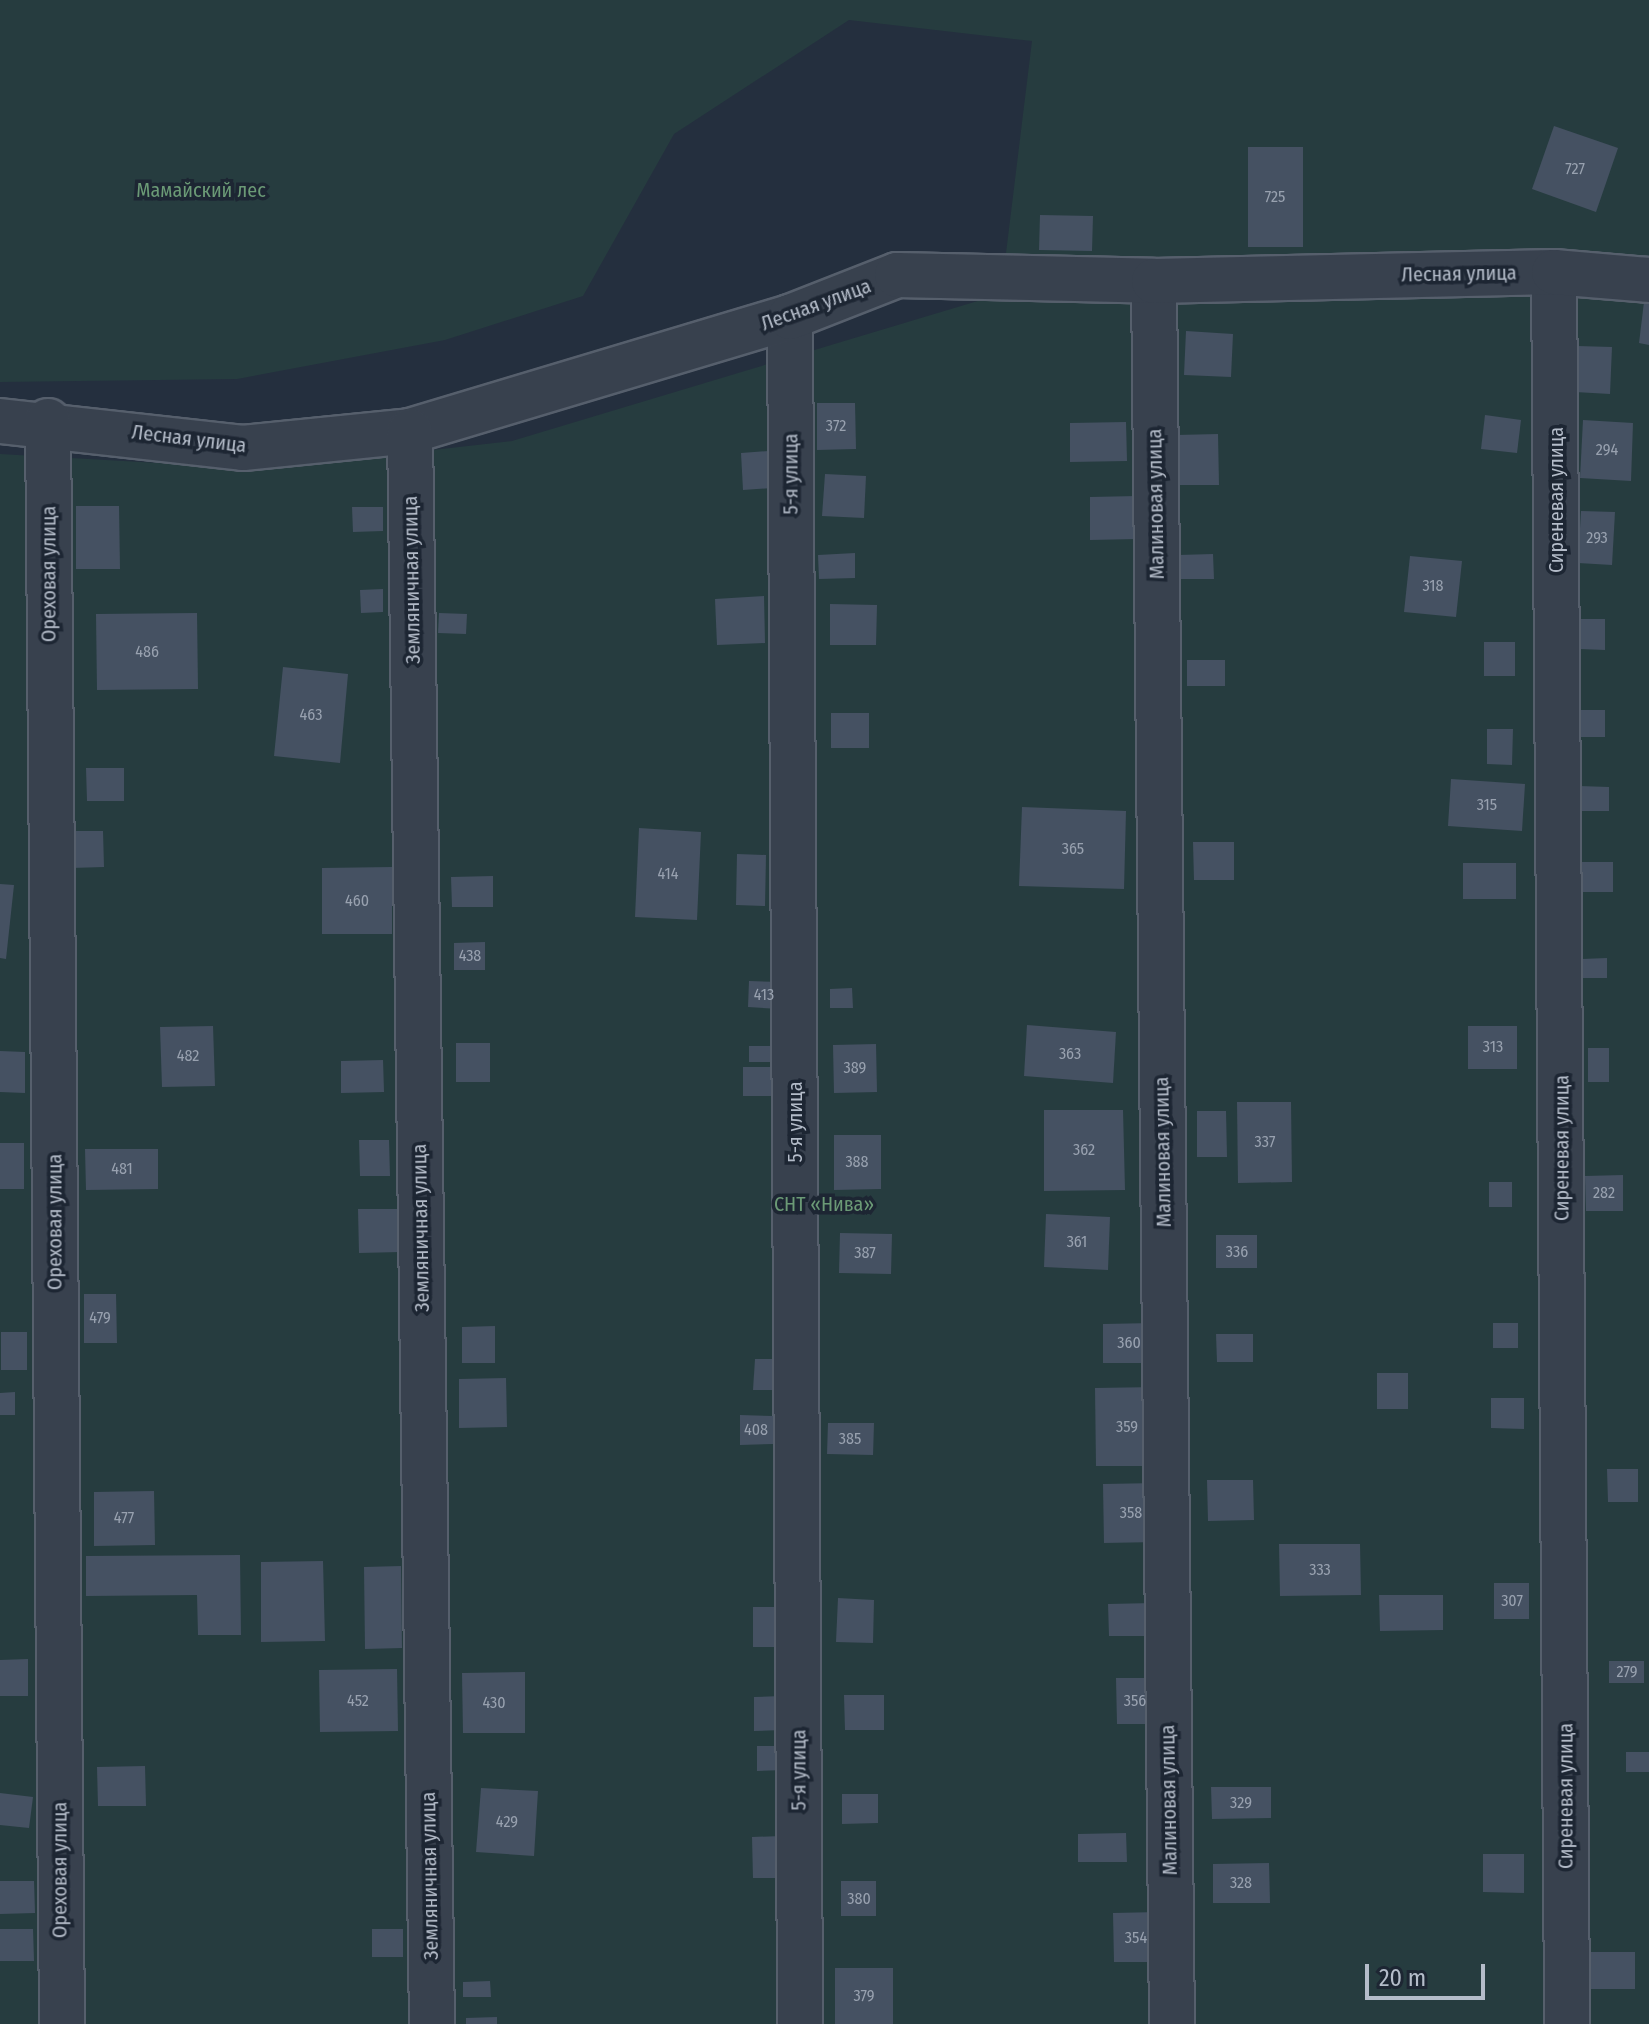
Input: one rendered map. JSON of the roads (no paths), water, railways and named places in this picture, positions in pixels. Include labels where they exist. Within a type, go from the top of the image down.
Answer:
[{"type":"street","name":"Лесная улица","points":[[0,421],[48,421],[243,448],[410,431],[790,317],[897,275],[1154,281],[1554,272],[1649,280]]},
{"type":"street","name":"Сиреневая улица","points":[[1554,272],[1567,2024]]},
{"type":"street","name":"Малиновая улица","points":[[1154,281],[1172,2024]]},
{"type":"street","name":"5-я улица","points":[[790,317],[800,2024]]},
{"type":"street","name":"Ореховая улица","points":[[48,421],[62,2024]]},
{"type":"street","name":"Земляничная улица","points":[[410,431],[432,2024]]},
{"type":"park label","name":"Мамайский лес","points":[[201,190]]},
{"type":"park label","name":"СНТ «Нива»","points":[[824,1204]]}]
